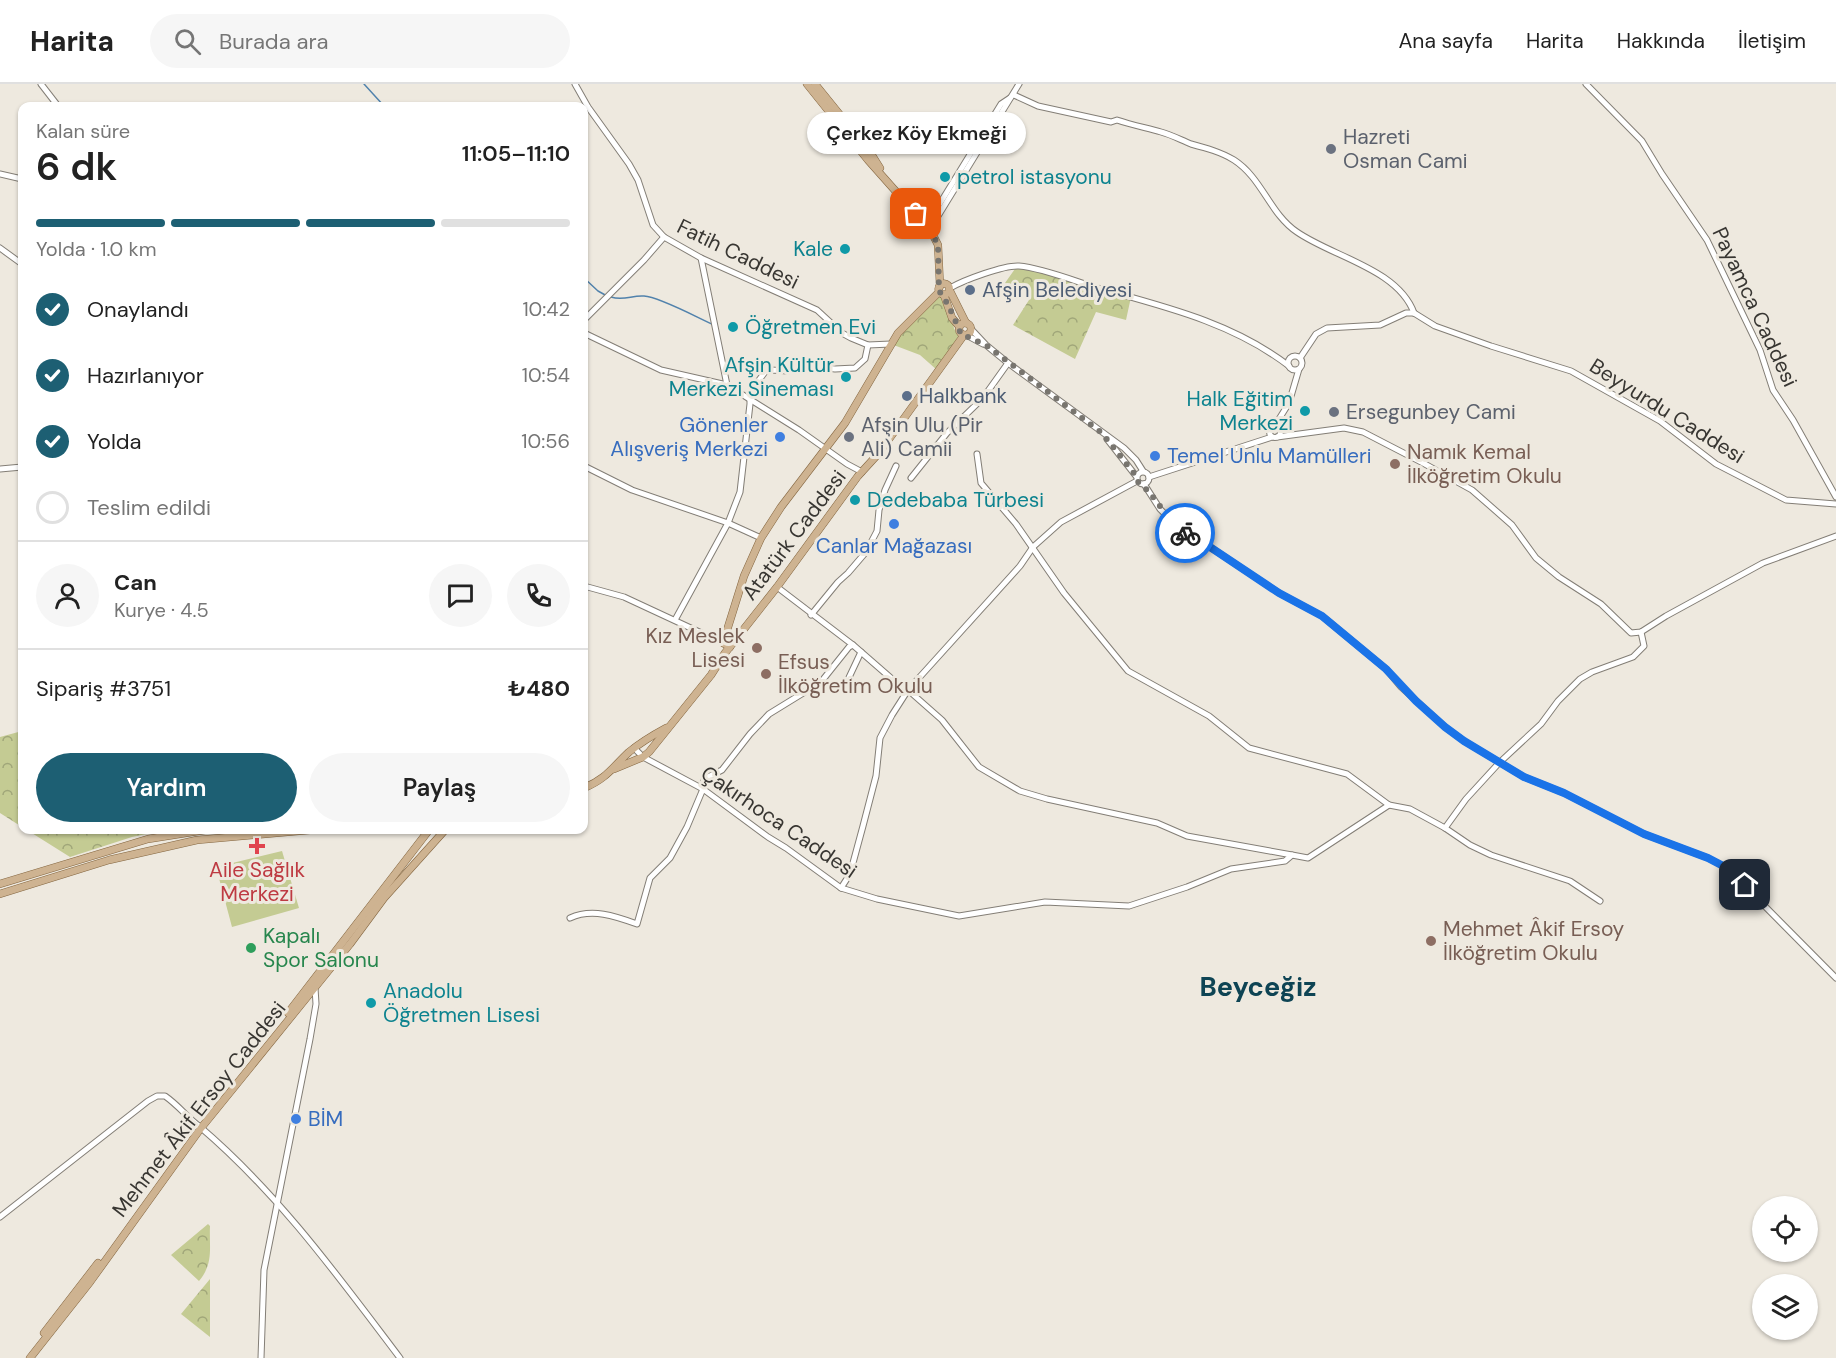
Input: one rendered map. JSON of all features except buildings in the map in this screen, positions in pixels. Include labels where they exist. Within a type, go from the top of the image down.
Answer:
[{"type":"main road","points":[[807,84],[931,231],[938,245],[939,266],[952,318],[965,330]]},
{"type":"main road","points":[[815,84],[870,152],[895,190]]},
{"type":"main road","points":[[727,645],[744,576],[761,538],[781,507],[845,423],[898,333],[945,290]]},
{"type":"main road","name":"Atatürk Caddesi","points":[[614,769],[643,757],[670,725],[727,645],[777,587],[861,472],[879,453],[965,330]]},
{"type":"main road","name":"Atatürk Caddesi","points":[[588,786],[599,782],[634,748],[670,725]]},
{"type":"main road","points":[[0,884],[148,839],[174,834]]},
{"type":"main road","points":[[0,894],[109,860],[197,840],[265,834]]},
{"type":"main road","name":"Mehmet Âkif Ersoy Caddesi","points":[[25,1358],[199,1126],[426,834]]},
{"type":"main road","name":"Mehmet Âkif Ersoy Caddesi","points":[[30,1358],[90,1282],[199,1126],[315,988],[384,898],[445,834]]},
{"type":"street","points":[[40,84],[55,102]]},
{"type":"street","name":"Fatih Caddesi","points":[[575,84],[585,102]]},
{"type":"street","points":[[931,231],[934,221],[1019,84]]},
{"type":"street","name":"Payamca Caddesi","points":[[1586,84],[1642,141],[1707,240],[1760,350],[1773,390],[1793,420],[1836,497]]},
{"type":"street","points":[[924,224],[931,218],[1001,105],[1014,95]]},
{"type":"street","points":[[1014,95],[1038,106],[1111,122],[1117,120],[1223,154],[1236,161],[1255,179],[1281,218],[1294,230],[1313,243],[1376,271],[1410,301],[1414,313],[1406,313],[1380,325],[1327,328],[1316,334],[1295,357],[1289,403],[1275,432]]},
{"type":"street","name":"Fatih Caddesi","points":[[588,107],[629,164],[638,180],[653,225],[664,237],[701,258],[817,310],[843,333],[868,345],[891,344]]},
{"type":"street","points":[[0,174],[18,178]]},
{"type":"street","points":[[588,316],[664,237]]},
{"type":"street","points":[[0,248],[18,261]]},
{"type":"street","points":[[701,258],[727,385]]},
{"type":"street","points":[[945,290],[967,278],[1017,266],[1165,305],[1215,323],[1274,354],[1293,368]]},
{"type":"street","points":[[1406,313],[1410,301]]},
{"type":"street","name":"Beyyurdu Caddesi","points":[[1414,313],[1435,326],[1461,336],[1571,371],[1660,421],[1716,464],[1786,500],[1836,504]]},
{"type":"street","points":[[965,330],[1124,448],[1149,477]]},
{"type":"street","points":[[588,335],[661,370],[727,385],[861,472]]},
{"type":"street","points":[[675,620],[728,523],[740,492],[750,404],[748,400],[753,386],[765,372],[788,371],[798,365],[835,369],[855,368],[865,358],[868,345]]},
{"type":"street","points":[[1274,354],[1295,357],[1302,364],[1293,368]]},
{"type":"street","points":[[911,478],[947,433],[983,398],[1008,363]]},
{"type":"street","points":[[1144,484],[1149,477],[1255,443],[1275,432],[1295,433],[1344,428],[1363,432],[1472,490],[1512,525],[1536,558],[1559,577],[1601,604],[1631,633],[1641,632],[1763,563],[1836,536]]},
{"type":"street","points":[[1102,433],[1137,479],[1144,484],[1160,508],[1183,532],[1204,543],[1279,593],[1322,616],[1386,669],[1401,687],[1445,727],[1524,777],[1564,793],[1644,834],[1708,858],[1727,868],[1836,978]]},
{"type":"street","points":[[977,454],[981,483],[1033,547],[1064,593],[1128,671],[1209,716],[1249,748],[1347,774],[1389,805],[1410,809],[1491,855],[1570,881],[1600,901]]},
{"type":"street","points":[[1130,468],[1138,462]]},
{"type":"street","points":[[811,615],[866,552],[877,531],[879,510],[896,466]]},
{"type":"street","points":[[0,469],[18,467]]},
{"type":"street","points":[[588,468],[632,490],[728,523],[761,538]]},
{"type":"street","points":[[841,888],[850,874],[876,776],[880,738],[908,690],[1020,566],[1033,547],[1061,522],[1137,479],[1139,472],[1143,471]]},
{"type":"street","points":[[588,587],[624,597],[727,645]]},
{"type":"street","points":[[777,587],[853,645],[942,720],[979,767],[1020,791],[1157,823],[1186,836],[1292,855]]},
{"type":"street","points":[[1445,828],[1466,799],[1499,763],[1541,724],[1558,701],[1580,679],[1592,672],[1633,657],[1644,646],[1641,632]]},
{"type":"street","points":[[570,918],[589,913],[616,916],[637,924],[650,878],[670,858],[687,827],[703,789],[704,779],[722,770],[769,714],[815,687],[853,645]]},
{"type":"street","points":[[844,688],[861,652]]},
{"type":"street","name":"Çakırhoca Caddesi","points":[[634,748],[643,757],[703,789],[841,888],[877,899],[959,916],[1045,902],[1129,906],[1187,887],[1231,868],[1285,861],[1292,855],[1308,858],[1389,805]]},
{"type":"street","points":[[195,834],[197,840]]},
{"type":"street","points":[[261,1358],[264,1270],[310,1039],[316,1004],[315,988]]},
{"type":"street","points":[[0,1217],[157,1096],[165,1096],[278,1202],[400,1358]]},
{"type":"green space","points":[[1017,266],[1131,297],[1126,320],[1096,312],[1075,359],[1013,325],[1029,300],[1005,283]]},
{"type":"green space","points":[[939,292],[951,313],[954,329],[959,335],[937,370],[920,355],[891,344]]},
{"type":"green space","points":[[18,732],[18,824],[0,813],[0,737]]},
{"type":"green space","points":[[33,834],[146,834],[132,837],[70,857]]},
{"type":"green space","points":[[282,851],[299,908],[232,927],[216,867]]},
{"type":"green space","points":[[208,1224],[210,1226],[209,1261],[199,1281],[171,1255]]},
{"type":"green space","points":[[210,1279],[210,1337],[181,1314]]},
{"type":"waterway","points":[[364,84],[380,102]]},
{"type":"waterway","points":[[588,282],[607,296]]},
{"type":"waterway","points":[[611,297],[651,297],[714,325]]},
{"type":"way so far","points":[[916,214],[931,231],[938,245],[939,291],[944,295],[952,318],[959,326],[961,334],[986,345],[1102,433],[1136,476],[1137,481],[1144,484],[1160,508],[1185,533]]},
{"type":"place","name":"Hazreti Osman Cami","points":[[1331,149]]},
{"type":"place","name":"petrol istasyonu","points":[[945,177]]},
{"type":"place","name":"Çerkez Köy Ekmeği","points":[[916,214]]},
{"type":"place","name":"Kale","points":[[845,249]]},
{"type":"place","name":"Afşin Belediyesi","points":[[970,290]]},
{"type":"place","name":"Öğretmen Evi","points":[[733,327]]},
{"type":"place","name":"Afşin Kültür Merkezi Sineması","points":[[846,377]]},
{"type":"place","name":"Halkbank","points":[[907,396]]},
{"type":"place","name":"Halk Eğitim Merkezi","points":[[1305,411]]},
{"type":"place","name":"Ersegunbey Cami","points":[[1334,412]]},
{"type":"place","name":"Gönenler Alışveriş Merkezi","points":[[780,437]]},
{"type":"place","name":"Afşin Ulu (Pir Ali) Camii","points":[[849,437]]},
{"type":"place","name":"Temel Unlu Mamülleri","points":[[1155,456]]},
{"type":"place","name":"Namık Kemal İlköğretim Okulu","points":[[1395,464]]},
{"type":"place","name":"Dedebaba Türbesi","points":[[855,500]]},
{"type":"place","name":"Canlar Mağazası","points":[[894,524]]},
{"type":"place","name":"Kız Meslek Lisesi","points":[[757,648]]},
{"type":"place","name":"Efsus İlköğretim Okulu","points":[[766,674]]},
{"type":"place","name":"Aile Sağlık Merkezi","points":[[257,846]]},
{"type":"place","name":"Mehmet Âkif Ersoy İlköğretim Okulu","points":[[1431,941]]},
{"type":"place","name":"Kapalı Spor Salonu","points":[[251,948]]},
{"type":"place","name":"Anadolu Öğretmen Lisesi","points":[[371,1003]]},
{"type":"place","name":"BİM","points":[[296,1119]]},
{"type":"district","name":"Beyceğiz","points":[[1258,987]]},
{"type":"route","points":[[1185,533],[1279,593],[1322,616],[1386,669],[1416,701],[1464,741],[1524,777],[1564,793],[1644,834],[1708,858],[1727,868],[1745,885]]}]
